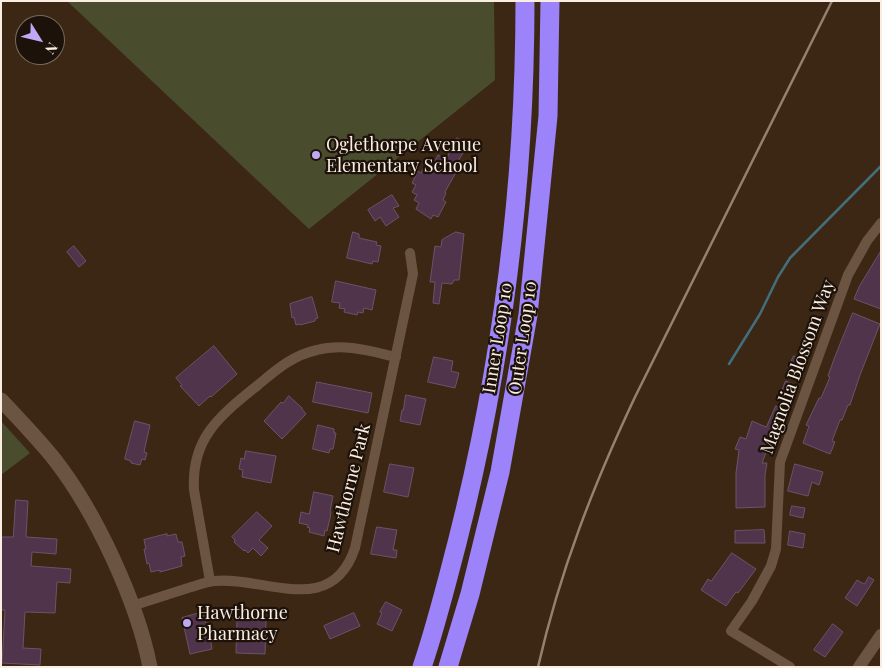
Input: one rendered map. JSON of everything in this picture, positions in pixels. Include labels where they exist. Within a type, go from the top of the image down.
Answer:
[{"type":"highway","name":"Inner Loop 10","points":[[422,667],[442,601],[478,456],[498,351],[514,225],[524,61],[525,1]]},
{"type":"highway","name":"Outer Loop 10","points":[[450,664],[470,594],[500,472],[528,315],[548,116],[550,1]]},
{"type":"main road","points":[[1,400],[55,460],[90,513],[117,568],[132,606],[147,651],[150,667]]},
{"type":"street","name":"Magnolia Blossom Way","points":[[790,667],[731,631],[752,600],[771,566],[776,550],[779,470],[783,452],[848,275],[881,223]]},
{"type":"street","name":"Hawthorne Park","points":[[132,606],[210,581],[238,581],[283,589],[308,590],[329,583],[345,569],[355,548],[396,357],[413,274],[410,253]]},
{"type":"street","points":[[210,581],[193,476],[199,450],[222,414],[281,366],[306,353],[330,347],[344,347],[396,357]]},
{"type":"street","points":[[859,667],[881,635]]},
{"type":"green space","name":"Oglethorpe Avenue Elementary School","points":[[67,1],[494,1],[495,80],[309,229]]},
{"type":"green space","points":[[1,421],[30,453],[1,475]]},
{"type":"building","points":[[457,138],[468,144],[456,165],[459,167],[445,192],[443,200],[446,202],[438,217],[433,215],[431,219],[416,209],[419,203],[414,200],[417,195],[412,192],[416,185],[412,183],[418,171],[421,173],[428,159],[434,163],[438,155],[446,159]]},
{"type":"building","points":[[392,195],[399,206],[393,208],[399,217],[386,226],[380,217],[375,221],[368,210]]},
{"type":"building","points":[[353,232],[359,234],[359,238],[377,242],[376,245],[381,246],[378,262],[373,261],[372,264],[347,258]]},
{"type":"building","points":[[456,232],[464,234],[459,280],[454,280],[452,284],[442,283],[439,304],[433,303],[435,282],[430,282],[435,246],[441,247],[442,240]]},
{"type":"building","points":[[74,246],[86,261],[79,267],[67,252]]},
{"type":"building","points":[[881,251],[881,309],[854,299],[859,287]]},
{"type":"building","points":[[336,281],[376,290],[372,310],[364,308],[363,313],[358,312],[357,315],[344,312],[345,309],[339,308],[340,303],[332,302]]},
{"type":"building","points":[[312,297],[318,318],[315,321],[296,325],[294,317],[292,318],[290,304]]},
{"type":"building","points":[[853,313],[880,324],[850,405],[848,405],[842,420],[840,420],[832,441],[835,442],[830,454],[803,443],[809,426],[806,425],[830,377],[828,376],[834,359]]},
{"type":"building","points":[[214,346],[237,374],[199,406],[180,386],[182,385],[176,378]]},
{"type":"building","points":[[794,356],[803,360],[797,372],[788,368]]},
{"type":"building","points":[[434,357],[453,361],[451,371],[459,373],[455,388],[428,382]]},
{"type":"building","points":[[786,381],[795,385],[790,397],[781,393]]},
{"type":"building","points":[[317,382],[372,393],[368,413],[313,402]]},
{"type":"building","points":[[406,395],[426,399],[420,425],[400,421]]},
{"type":"building","points":[[289,396],[306,414],[282,439],[264,421]]},
{"type":"building","points":[[776,406],[785,410],[775,430],[780,432],[775,444],[770,442],[762,463],[767,463],[765,507],[736,508],[736,473],[739,450],[735,449],[740,437],[746,439],[752,421],[766,427]]},
{"type":"building","points":[[135,421],[150,425],[144,452],[147,453],[145,460],[142,459],[140,465],[125,459]]},
{"type":"building","points":[[318,425],[334,429],[334,433],[336,433],[333,449],[330,449],[329,453],[313,449]]},
{"type":"building","points":[[246,451],[276,456],[271,483],[242,477],[243,470],[239,469],[241,458],[244,459]]},
{"type":"building","points":[[390,464],[414,468],[408,497],[384,492]]},
{"type":"building","points":[[795,464],[823,472],[819,485],[812,482],[808,496],[788,491]]},
{"type":"building","points":[[314,492],[333,496],[330,518],[324,536],[309,532],[310,528],[307,527],[308,525],[299,523],[301,512],[309,514]]},
{"type":"building","points":[[16,500],[28,501],[26,537],[57,539],[56,554],[32,552],[31,566],[71,569],[70,583],[57,582],[55,613],[25,612],[23,648],[41,649],[40,665],[2,663],[5,610],[1,610],[1,537],[13,537]]},
{"type":"building","points":[[792,506],[805,508],[803,518],[790,515]]},
{"type":"building","points":[[257,512],[272,526],[259,540],[268,548],[261,556],[253,548],[248,553],[244,551],[234,542],[235,540],[232,537]]},
{"type":"building","points":[[377,527],[397,530],[393,550],[397,550],[396,558],[371,554]]},
{"type":"building","points":[[764,530],[765,543],[735,543],[735,531]]},
{"type":"building","points":[[790,531],[805,534],[803,548],[788,545]]},
{"type":"building","points":[[167,534],[167,536],[176,534],[178,542],[182,542],[185,556],[181,557],[182,566],[160,572],[160,570],[151,572],[149,563],[147,564],[144,540]]},
{"type":"building","points":[[732,553],[756,569],[726,606],[701,590],[708,579],[711,581]]},
{"type":"building","points":[[869,577],[874,580],[857,606],[845,598],[857,580],[864,584]]},
{"type":"building","points":[[386,602],[402,610],[392,631],[377,624],[382,613],[380,612]]},
{"type":"building","points":[[247,610],[256,610],[255,616],[263,616],[263,620],[266,619],[265,654],[236,653],[237,619],[240,619],[240,616],[247,616]]},
{"type":"building","points":[[203,612],[206,623],[208,623],[212,649],[190,654],[182,618]]},
{"type":"building","points":[[354,613],[360,626],[330,639],[324,626]]},
{"type":"building","points":[[833,624],[843,632],[825,657],[814,650]]},
{"type":"waterway","points":[[729,364],[760,314],[778,277],[790,258],[881,166]]},
{"type":"railway","points":[[538,667],[567,563],[605,463],[635,397],[832,1]]},
{"type":"place","name":"Oglethorpe Avenue Elementary School","points":[[316,155]]},
{"type":"place","name":"Hawthorne Pharmacy","points":[[187,623]]}]
